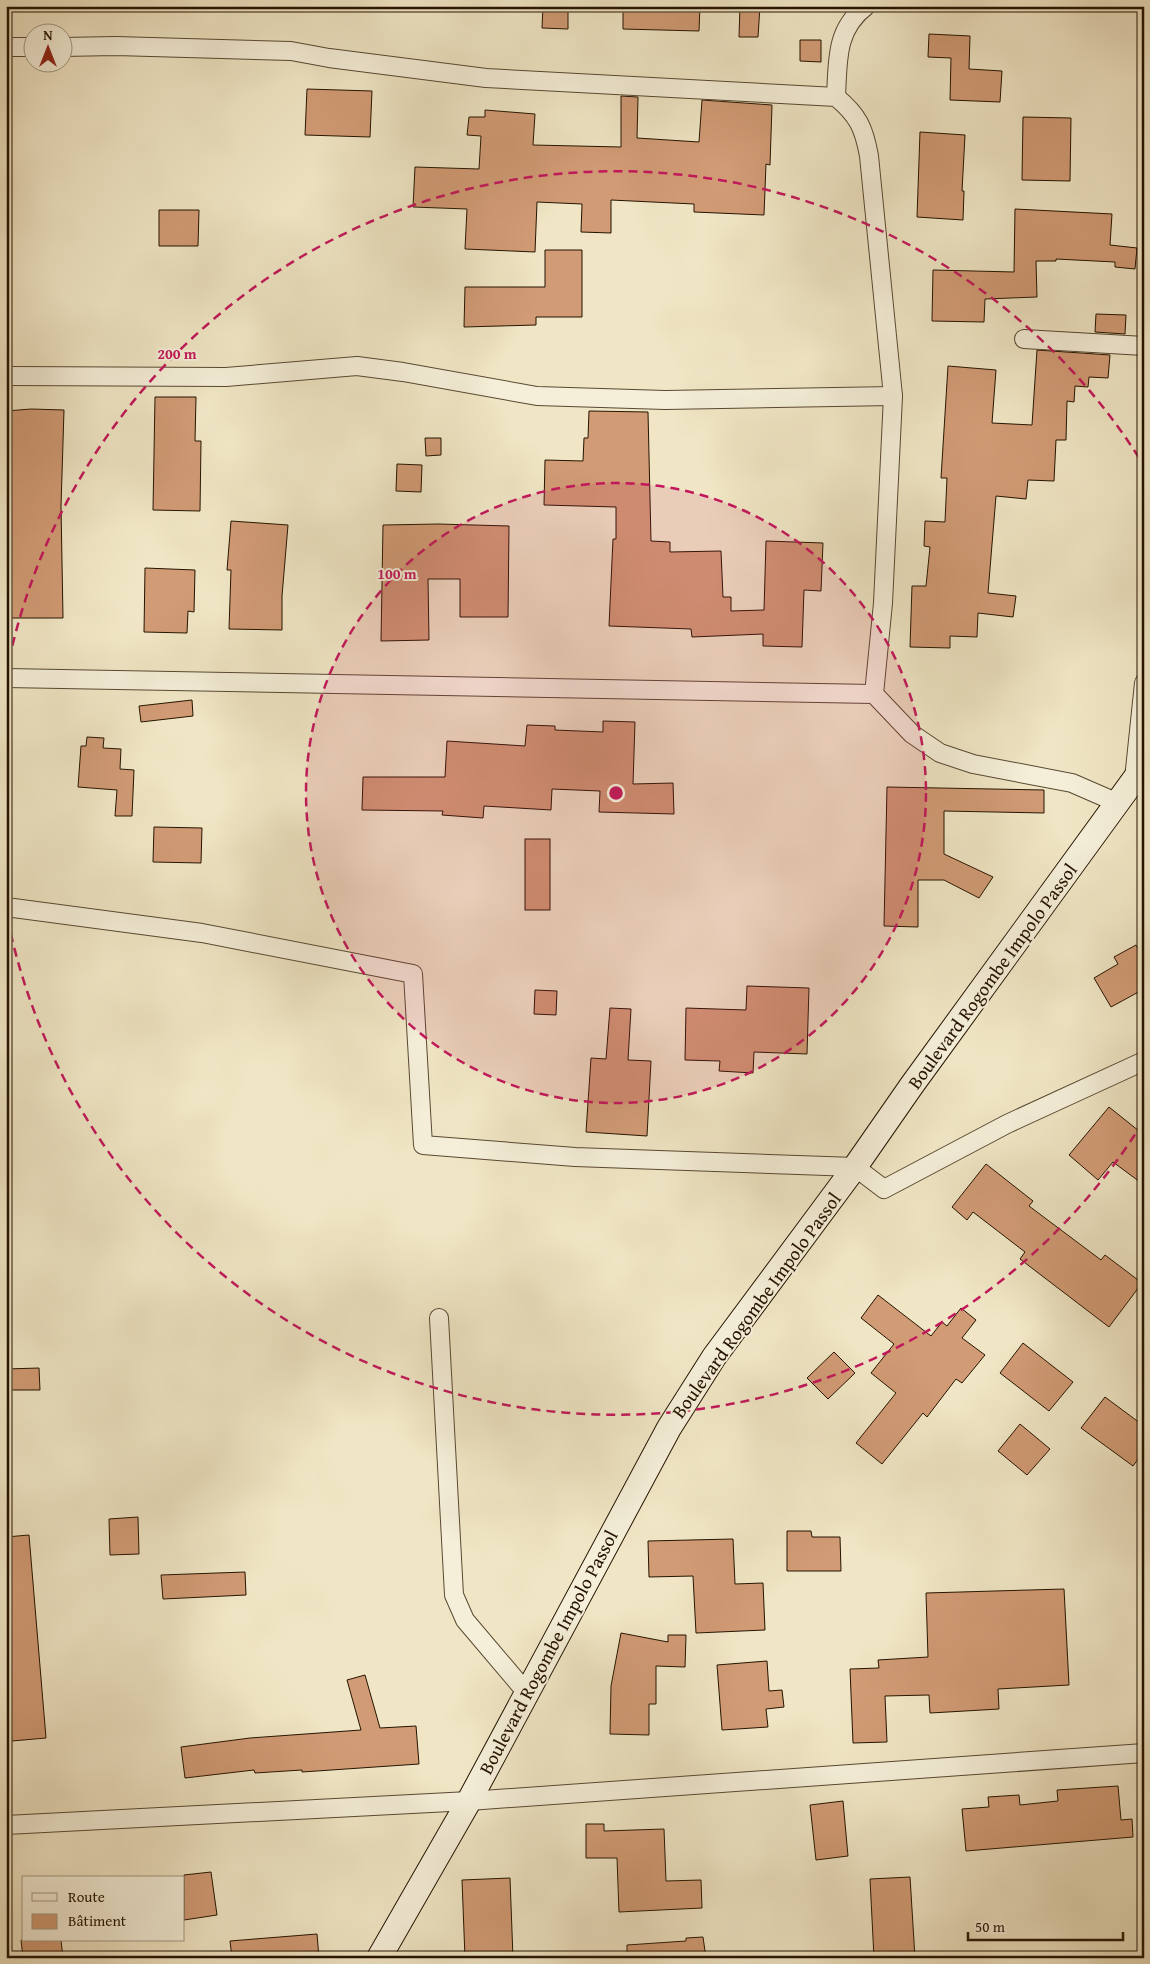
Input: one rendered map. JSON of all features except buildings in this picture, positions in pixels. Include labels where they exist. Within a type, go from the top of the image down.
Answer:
[{"type":"street","points":[[836,97],[839,51],[843,33],[857,13],[866,6]]},
{"type":"street","points":[[72,47],[116,46],[291,51],[329,58],[486,78],[836,97],[853,110],[865,133],[869,156],[893,396],[883,603],[874,694]]},
{"type":"street","points":[[6,47],[22,47]]},
{"type":"street","points":[[1024,339],[1144,346]]},
{"type":"street","points":[[6,376],[226,377],[357,366],[403,372],[537,396],[665,400],[893,396]]},
{"type":"street","points":[[6,678],[874,694],[912,734],[940,753],[973,764],[1072,782],[1118,803]]},
{"type":"street","points":[[1139,772],[1144,683]]},
{"type":"street","name":"Boulevard Rogombe Impolo Passol","points":[[379,1958],[469,1802],[526,1692],[669,1428],[714,1357],[855,1167],[912,1085],[1139,772]]},
{"type":"street","points":[[6,907],[202,933],[413,974],[423,1145],[575,1157],[855,1167],[884,1189],[1007,1124],[1144,1061]]},
{"type":"street","points":[[439,1318],[454,1595],[465,1620],[526,1692]]},
{"type":"street","points":[[6,1825],[469,1802],[1144,1752]]}]
